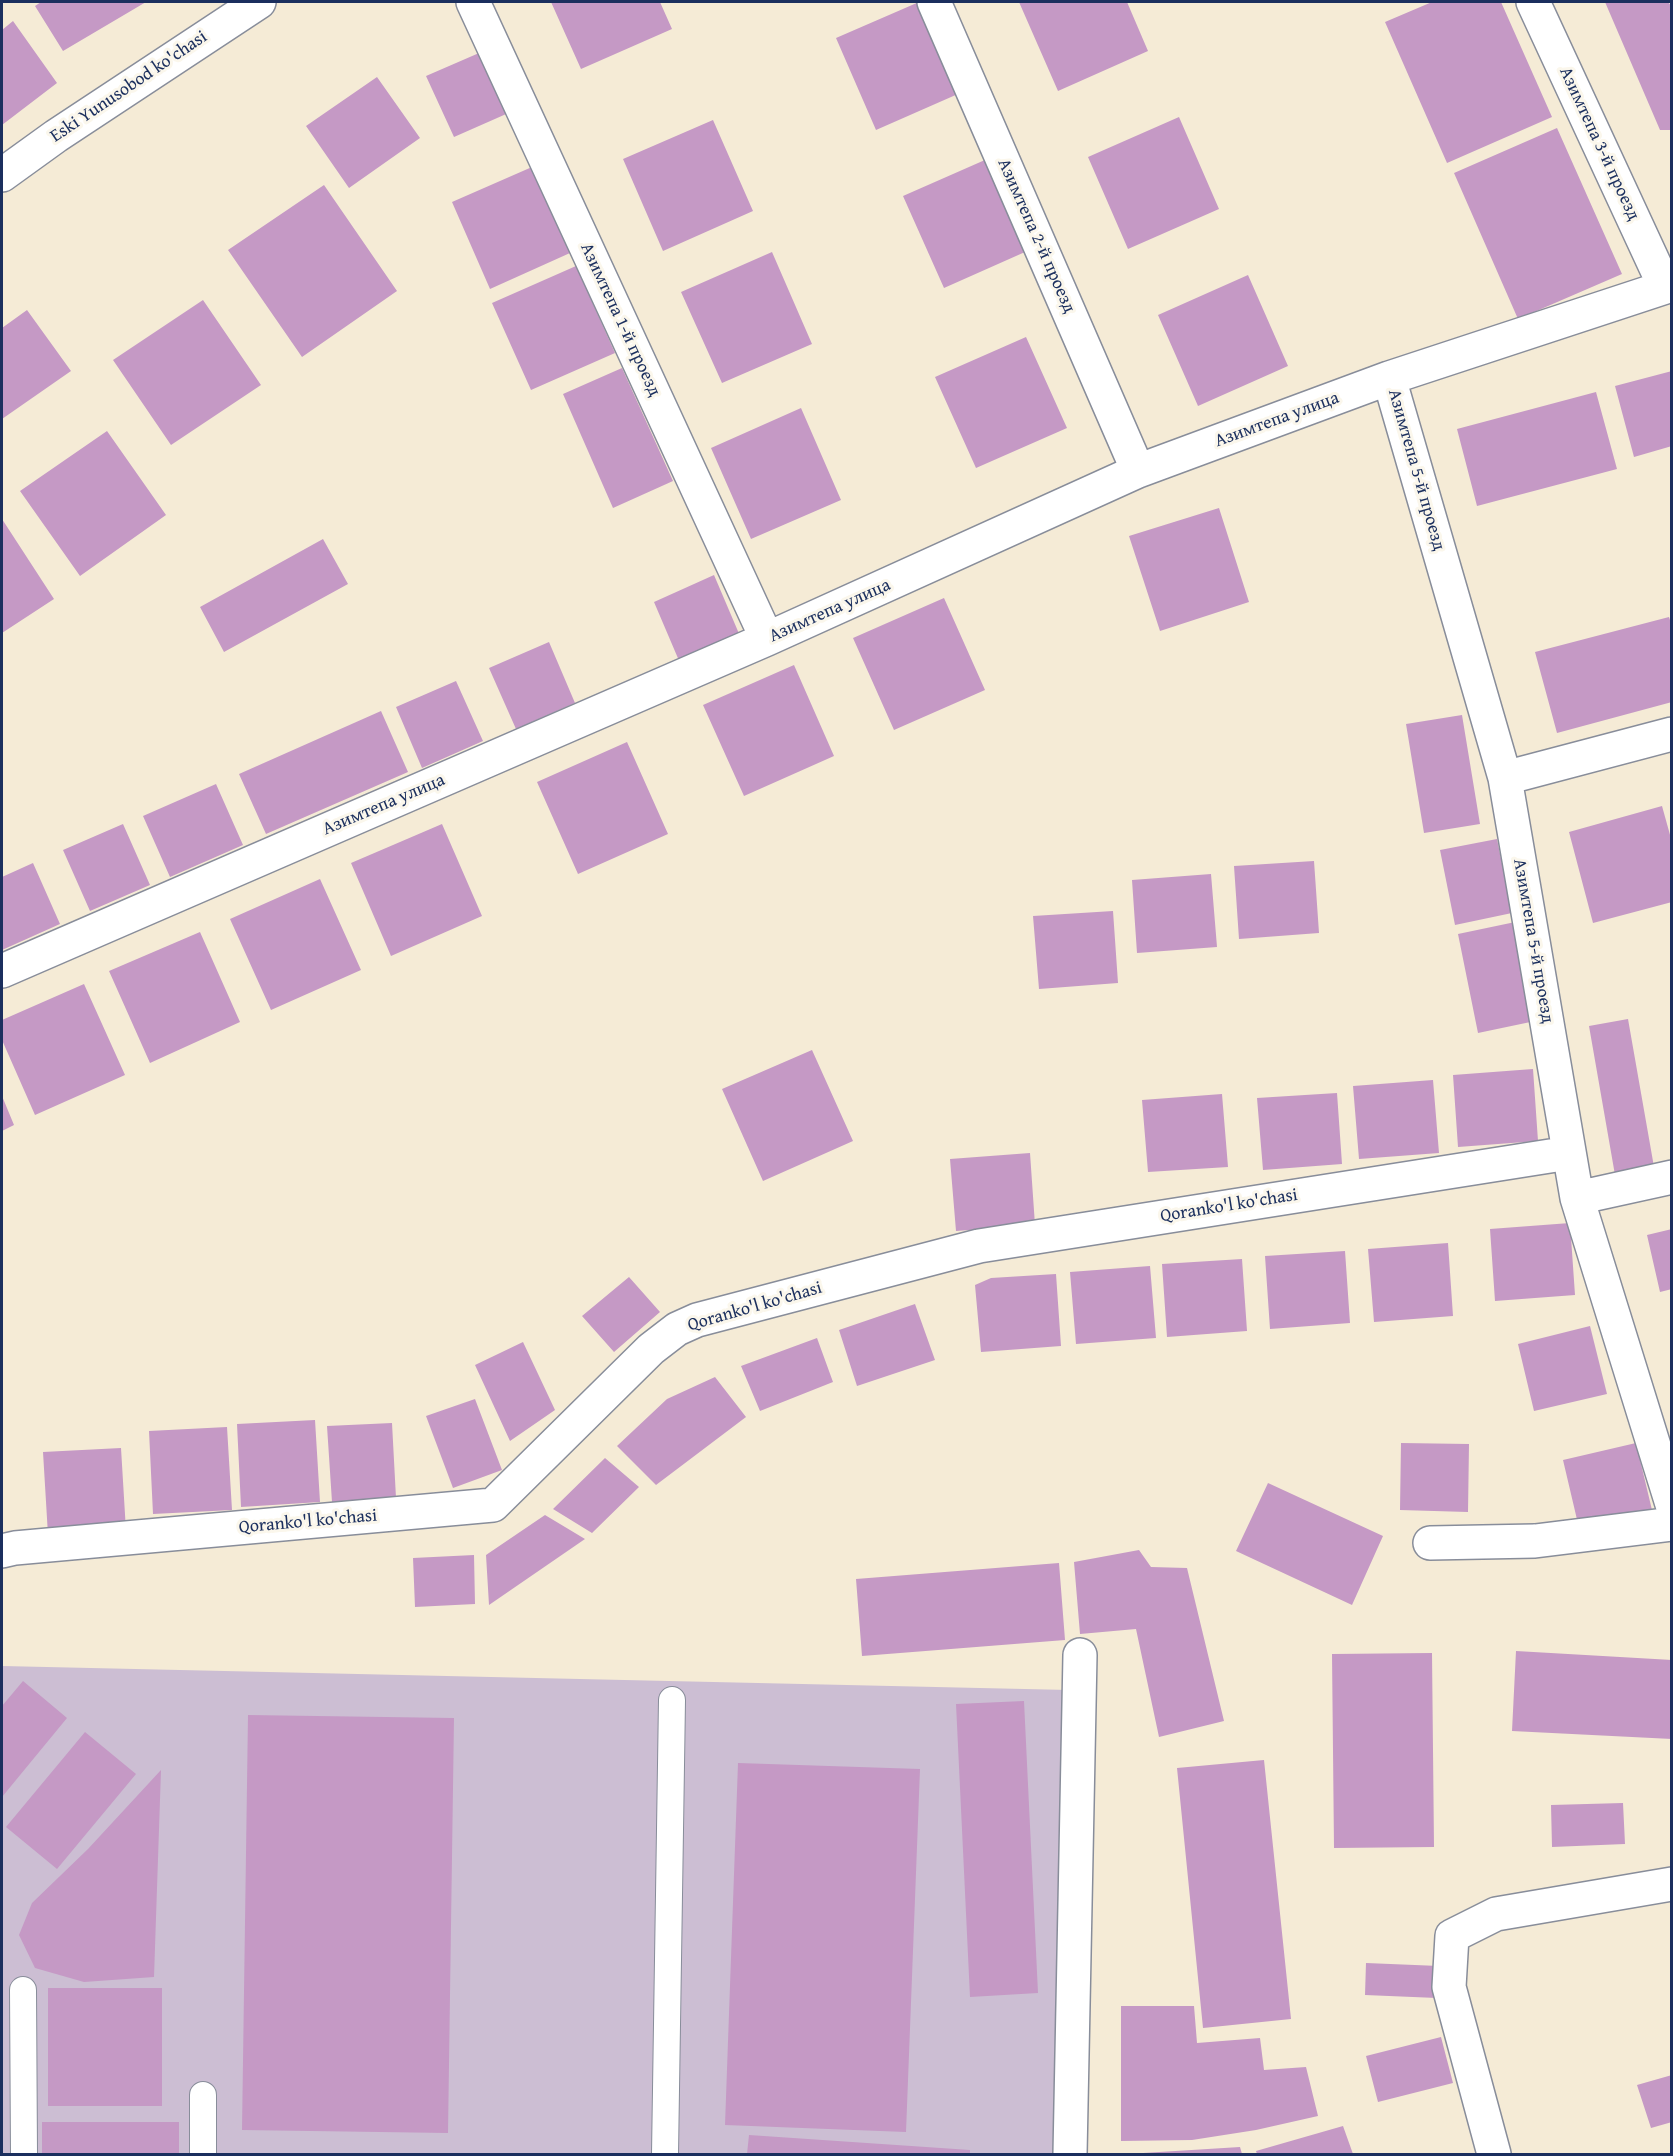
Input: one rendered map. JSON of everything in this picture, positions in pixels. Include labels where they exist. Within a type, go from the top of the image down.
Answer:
[{"type":"street","name":"Eski Yunusobod ko'chasi","points":[[2,175],[56,135],[259,2]]},
{"type":"street","name":"Азимтепа 1-й проезд","points":[[473,2],[767,639]]},
{"type":"street","name":"Азимтепа 2-й проезд","points":[[934,2],[1138,471]]},
{"type":"street","name":"Азимтепа 3-й проезд","points":[[1533,2],[1668,286]]},
{"type":"street","name":"Азимтепа улица","points":[[2,971],[767,639],[1138,471],[1389,378],[1668,286]]},
{"type":"street","name":"Азимтепа 5-й проезд","points":[[1389,378],[1505,778],[1577,1198],[1671,1504]]},
{"type":"street","points":[[1505,778],[1671,734]]},
{"type":"street","name":"Qoranko'l ko'chasi","points":[[2,1551],[493,1505],[651,1349],[677,1329],[697,1320],[979,1246],[1569,1153]]},
{"type":"street","points":[[1577,1198],[1671,1177]]},
{"type":"street","points":[[1430,1543],[1535,1541],[1671,1524]]},
{"type":"street","points":[[1070,2154],[1080,1655]]},
{"type":"street","points":[[1494,2154],[1449,1987],[1452,1936],[1497,1914],[1671,1884]]},
{"type":"lane","points":[[665,2154],[672,1700]]},
{"type":"lane","points":[[23,1990],[24,2154]]},
{"type":"lane","points":[[203,2095],[203,2154]]},
{"type":"shaded area","points":[[2,1666],[1069,1690],[1055,2154],[2,2154]]},
{"type":"building","points":[[41,2],[146,2],[63,51],[35,6]]},
{"type":"building","points":[[551,2],[660,2],[672,29],[581,69]]},
{"type":"building","points":[[919,2],[967,90],[876,130],[836,38]]},
{"type":"building","points":[[1019,2],[1127,2],[1148,51],[1058,91]]},
{"type":"building","points":[[1432,2],[1501,2],[1552,117],[1447,163],[1385,22]]},
{"type":"building","points":[[1605,2],[1668,2],[1672,7],[1672,130],[1660,130]]},
{"type":"building","points":[[13,21],[57,83],[2,125],[2,30]]},
{"type":"building","points":[[486,50],[513,111],[454,137],[426,76]]},
{"type":"building","points":[[377,77],[420,138],[349,188],[306,126]]},
{"type":"building","points":[[1179,117],[1219,209],[1128,249],[1088,157]]},
{"type":"building","points":[[713,120],[753,211],[663,251],[623,159]]},
{"type":"building","points":[[1557,128],[1622,274],[1518,319],[1454,173]]},
{"type":"building","points":[[994,156],[1034,248],[944,288],[903,196]]},
{"type":"building","points":[[532,167],[570,253],[490,289],[452,202]]},
{"type":"building","points":[[324,185],[397,291],[302,357],[228,250]]},
{"type":"building","points":[[772,252],[812,344],[722,383],[681,292]]},
{"type":"building","points":[[576,266],[615,353],[531,390],[492,303]]},
{"type":"building","points":[[1248,275],[1288,366],[1198,406],[1158,315]]},
{"type":"building","points":[[203,300],[261,385],[171,445],[113,360]]},
{"type":"building","points":[[27,310],[71,371],[2,419],[2,328]]},
{"type":"building","points":[[1026,337],[1067,428],[976,468],[935,377]]},
{"type":"building","points":[[622,368],[673,481],[613,508],[563,394]]},
{"type":"building","points":[[1672,371],[1672,446],[1634,457],[1615,386]]},
{"type":"building","points":[[1596,392],[1617,469],[1477,506],[1457,429]]},
{"type":"building","points":[[801,408],[841,500],[751,539],[711,448]]},
{"type":"building","points":[[107,431],[166,515],[80,576],[20,491]]},
{"type":"building","points":[[1219,508],[1249,602],[1160,631],[1129,536]]},
{"type":"building","points":[[2,519],[54,599],[2,633]]},
{"type":"building","points":[[323,539],[348,584],[224,652],[200,607]]},
{"type":"building","points":[[714,575],[740,636],[680,663],[654,602]]},
{"type":"building","points":[[944,598],[985,690],[894,730],[853,638]]},
{"type":"building","points":[[1669,617],[1672,626],[1672,702],[1557,733],[1535,652]]},
{"type":"building","points":[[549,642],[575,703],[516,729],[489,668]]},
{"type":"building","points":[[794,665],[834,756],[744,796],[703,705]]},
{"type":"building","points":[[456,681],[483,741],[422,768],[396,707]]},
{"type":"building","points":[[381,711],[408,772],[266,834],[239,774]]},
{"type":"building","points":[[1462,715],[1480,824],[1424,833],[1406,724]]},
{"type":"building","points":[[627,742],[668,834],[578,874],[537,782]]},
{"type":"building","points":[[216,784],[243,845],[170,877],[143,816]]},
{"type":"building","points":[[1662,806],[1672,842],[1672,902],[1593,923],[1569,832]]},
{"type":"building","points":[[123,824],[150,885],[90,911],[63,850]]},
{"type":"building","points":[[442,824],[482,916],[391,956],[351,863]]},
{"type":"building","points":[[1497,839],[1512,913],[1455,925],[1440,850]]},
{"type":"building","points":[[1314,861],[1319,933],[1239,939],[1234,866]]},
{"type":"building","points":[[33,863],[60,924],[2,950],[2,877]]},
{"type":"building","points":[[1211,874],[1217,947],[1137,953],[1132,880]]},
{"type":"building","points":[[320,879],[361,970],[271,1010],[230,919]]},
{"type":"building","points":[[1113,911],[1118,983],[1039,989],[1033,916]]},
{"type":"building","points":[[1520,921],[1540,1020],[1478,1033],[1458,934]]},
{"type":"building","points":[[200,932],[240,1022],[150,1063],[109,971]]},
{"type":"building","points":[[84,984],[125,1075],[35,1115],[2,1040],[2,1020]]},
{"type":"building","points":[[1628,1019],[1654,1167],[1615,1175],[1589,1026]]},
{"type":"building","points":[[812,1050],[853,1141],[763,1181],[722,1089]]},
{"type":"building","points":[[1533,1069],[1538,1141],[1458,1147],[1453,1075]]},
{"type":"building","points":[[1433,1080],[1439,1153],[1359,1159],[1353,1086]]},
{"type":"building","points":[[1337,1093],[1342,1164],[1263,1170],[1257,1098]]},
{"type":"building","points":[[1222,1094],[1228,1167],[1148,1172],[1142,1100]]},
{"type":"building","points":[[2,1096],[14,1125],[2,1131]]},
{"type":"building","points":[[1030,1153],[1035,1225],[956,1231],[950,1159]]},
{"type":"building","points":[[1570,1223],[1575,1295],[1495,1301],[1490,1229]]},
{"type":"building","points":[[1672,1229],[1672,1289],[1660,1292],[1647,1235]]},
{"type":"building","points":[[1448,1243],[1453,1316],[1374,1322],[1368,1249]]},
{"type":"building","points":[[1345,1251],[1350,1323],[1270,1329],[1265,1256]]},
{"type":"building","points":[[1242,1259],[1247,1331],[1167,1337],[1162,1264]]},
{"type":"building","points":[[1150,1266],[1156,1338],[1076,1344],[1070,1272]]},
{"type":"building","points":[[1056,1274],[1061,1346],[981,1352],[975,1285],[991,1278]]},
{"type":"building","points":[[629,1277],[660,1312],[614,1352],[582,1316]]},
{"type":"building","points":[[915,1304],[935,1360],[857,1386],[839,1330]]},
{"type":"building","points":[[1590,1326],[1607,1394],[1534,1411],[1518,1344]]},
{"type":"building","points":[[817,1338],[833,1382],[760,1411],[741,1366]]},
{"type":"building","points":[[523,1342],[555,1410],[510,1441],[475,1365]]},
{"type":"building","points":[[715,1377],[746,1417],[656,1485],[617,1446],[667,1399]]},
{"type":"building","points":[[475,1399],[502,1470],[453,1488],[426,1416]]},
{"type":"building","points":[[315,1420],[320,1502],[241,1507],[237,1424]]},
{"type":"building","points":[[392,1423],[396,1498],[332,1502],[327,1426]]},
{"type":"building","points":[[227,1427],[232,1510],[153,1514],[149,1431]]},
{"type":"building","points":[[1401,1443],[1469,1444],[1468,1512],[1400,1510]]},
{"type":"building","points":[[1636,1443],[1652,1510],[1579,1528],[1563,1460]]},
{"type":"building","points":[[121,1448],[126,1531],[48,1535],[43,1452]]},
{"type":"building","points":[[605,1458],[639,1487],[592,1533],[553,1509]]},
{"type":"building","points":[[1268,1483],[1383,1536],[1352,1605],[1236,1551]]},
{"type":"building","points":[[545,1515],[585,1539],[489,1605],[486,1555]]},
{"type":"building","points":[[1139,1550],[1151,1567],[1187,1568],[1224,1721],[1159,1737],[1136,1629],[1080,1634],[1074,1562]]},
{"type":"building","points":[[474,1555],[475,1604],[415,1607],[413,1558]]},
{"type":"building","points":[[1059,1563],[1065,1640],[862,1656],[856,1579]]},
{"type":"building","points":[[1516,1651],[1672,1660],[1672,1739],[1512,1731]]},
{"type":"building","points":[[1432,1653],[1434,1847],[1334,1848],[1332,1654]]},
{"type":"building","points":[[23,1681],[67,1718],[2,1797],[2,1706]]},
{"type":"building","points":[[1024,1701],[1038,1993],[970,1997],[956,1704]]},
{"type":"building","points":[[248,1715],[454,1718],[448,2133],[242,2130]]},
{"type":"building","points":[[85,1732],[136,1774],[57,1869],[6,1827]]},
{"type":"building","points":[[1264,1760],[1291,2019],[1203,2028],[1177,1768]]},
{"type":"building","points":[[738,1763],[920,1769],[906,2132],[725,2125]]},
{"type":"building","points":[[161,1770],[154,1977],[84,1982],[35,1968],[19,1935],[32,1903],[88,1849]]},
{"type":"building","points":[[1623,1803],[1625,1844],[1552,1847],[1551,1805]]},
{"type":"building","points":[[1366,1963],[1439,1966],[1437,1998],[1365,1995]]},
{"type":"building","points":[[48,1988],[162,1988],[162,2106],[48,2106]]},
{"type":"building","points":[[1121,2006],[1194,2006],[1197,2043],[1260,2038],[1264,2070],[1306,2067],[1318,2116],[1256,2130],[1192,2140],[1121,2141]]},
{"type":"building","points":[[1441,2037],[1453,2083],[1378,2102],[1366,2056]]},
{"type":"building","points":[[1672,2075],[1672,2122],[1651,2128],[1637,2085]]},
{"type":"building","points":[[42,2122],[179,2122],[179,2154],[42,2154]]},
{"type":"building","points":[[1343,2126],[1353,2154],[1257,2154],[1256,2151]]},
{"type":"building","points":[[749,2135],[970,2150],[970,2154],[747,2154]]},
{"type":"building","points":[[1240,2147],[1242,2154],[1143,2154],[1143,2153]]}]
